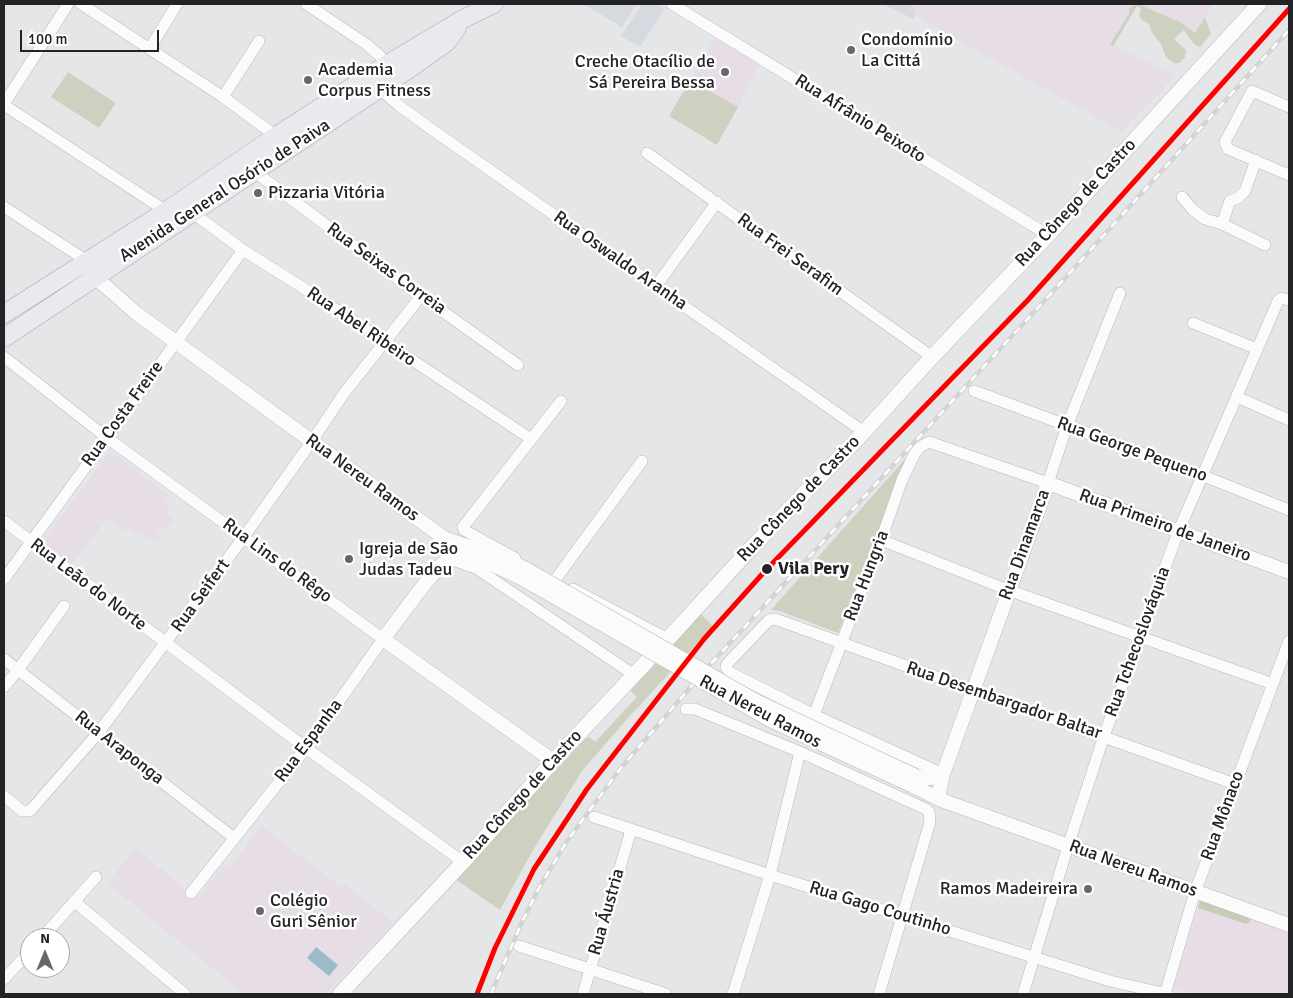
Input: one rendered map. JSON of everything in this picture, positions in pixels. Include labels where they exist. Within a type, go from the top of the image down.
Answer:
[{"type":"main road","name":"Avenida General Osório de Paiva","points":[[4,338],[166,211],[276,136],[386,65],[463,19],[494,4]]},
{"type":"main road","name":"Rua Cônego de Castro","points":[[340,994],[752,547],[864,432],[1048,235],[1259,4]]},
{"type":"main road","name":"Avenida General Osório de Paiva","points":[[4,314],[193,213],[415,65],[447,42],[463,19]]},
{"type":"street","points":[[68,4],[4,105],[166,211]]},
{"type":"street","points":[[81,4],[224,97],[276,136]]},
{"type":"street","points":[[150,48],[177,4]]},
{"type":"street","points":[[306,4],[366,44],[380,56],[386,65]]},
{"type":"street","name":"Rua Afrânio Peixoto","points":[[672,4],[1048,235]]},
{"type":"street","points":[[224,97],[259,41]]},
{"type":"street","name":"Rua Oswaldo Aranha","points":[[379,88],[427,126],[864,432]]},
{"type":"street","points":[[1289,107],[1252,91],[1225,142],[1228,149],[1289,174]]},
{"type":"street","name":"Rua Frei Serafim","points":[[647,153],[932,357]]},
{"type":"street","points":[[1222,224],[1230,201],[1238,198],[1245,191],[1256,160]]},
{"type":"street","name":"Rua Seixas Correia","points":[[255,172],[421,296],[518,365]]},
{"type":"street","points":[[1182,197],[1193,210],[1206,219],[1222,224],[1265,245]]},
{"type":"street","points":[[656,286],[718,202]]},
{"type":"street","name":"Rua Nereu Ramos","points":[[4,207],[91,269],[136,313],[444,538],[508,560],[525,574],[772,721],[914,781],[940,800],[1289,925]]},
{"type":"street","name":"Rua Abel Ribeiro","points":[[193,213],[243,250],[313,294],[531,439]]},
{"type":"street","name":"Rua Costa Freire","points":[[4,579],[175,341],[243,250]]},
{"type":"street","name":"Rua Dinamarca","points":[[940,800],[939,793],[942,774],[1067,426],[1120,293]]},
{"type":"street","name":"Rua Seifert","points":[[4,796],[22,811],[28,812],[31,810],[99,732],[243,538],[312,442],[345,392],[421,296]]},
{"type":"street","name":"Rua Tchecoslováquia","points":[[1023,994],[1104,736],[1178,532],[1257,349],[1284,300]]},
{"type":"street","points":[[1193,323],[1257,349]]},
{"type":"street","name":"Rua Lins do Rêgo","points":[[4,357],[106,437],[243,538],[553,761]]},
{"type":"street","name":"Rua George Pequeno","points":[[974,391],[1201,475],[1289,510]]},
{"type":"street","points":[[1237,397],[1289,420]]},
{"type":"street","points":[[560,401],[464,524],[464,530],[668,639]]},
{"type":"street","name":"Rua Primeiro de Janeiro","points":[[927,442],[1048,483],[1289,572]]},
{"type":"street","name":"Rua Hungria","points":[[814,715],[840,643],[882,540],[902,480],[915,453],[927,442]]},
{"type":"street","points":[[555,580],[642,461]]},
{"type":"street","name":"Rua Leão do Norte","points":[[4,521],[306,748],[463,862]]},
{"type":"street","name":"Rua Espanha","points":[[423,586],[431,568],[446,550],[444,538]]},
{"type":"street","points":[[882,540],[1008,590],[1273,684]]},
{"type":"street","name":"Rua Nereu Ramos","points":[[448,559],[464,556],[480,559],[525,574]]},
{"type":"street","points":[[448,559],[476,568],[634,675]]},
{"type":"street","name":"Rua Espanha","points":[[191,893],[306,748],[423,586],[448,559]]},
{"type":"street","points":[[4,686],[18,670],[64,606]]},
{"type":"street","name":"Rua Desembargador Baltar","points":[[727,664],[769,620],[773,619],[1235,784]]},
{"type":"street","name":"Rua Mônaco","points":[[1166,994],[1195,892],[1289,641]]},
{"type":"street","name":"Rua Araponga","points":[[4,659],[234,838]]},
{"type":"street","name":"Rua Nereu Ramos","points":[[727,664],[726,667],[729,672],[814,715],[942,774]]},
{"type":"street","name":"Rua Nereu Ramos","points":[[686,708],[695,709],[800,752],[926,809],[929,812],[930,822],[902,915]]},
{"type":"street","points":[[733,994],[770,875],[800,752]]},
{"type":"street","points":[[914,781],[942,774]]},
{"type":"street","name":"Rua Gago Coutinho","points":[[594,817],[770,875],[1034,958],[1110,981],[1166,994]]},
{"type":"street","name":"Rua Áustria","points":[[583,994],[631,830]]},
{"type":"street","points":[[51,928],[96,877]]},
{"type":"street","points":[[75,902],[185,994]]},
{"type":"street","points":[[879,994],[902,915]]},
{"type":"street","points":[[519,946],[666,994]]},
{"type":"street","points":[[4,979],[20,962]]},
{"type":"street","points":[[165,994],[174,985]]},
{"type":"shaded area","points":[[583,4],[637,4],[622,27]]},
{"type":"shaded area","points":[[642,4],[657,4],[665,8],[640,47],[621,36]]},
{"type":"shaded area","points":[[882,4],[908,4],[916,9],[914,19]]},
{"type":"shaded area","points":[[908,4],[1213,4],[1195,33],[1137,6],[1114,46],[1176,75],[1122,132],[915,16],[916,9]]},
{"type":"shaded area","name":"Creche Otacílio de Sá Pereira Bessa","points":[[715,38],[760,65],[738,107],[690,80]]},
{"type":"shaded area","points":[[111,452],[169,495],[164,503],[170,509],[167,514],[174,519],[166,530],[159,527],[156,532],[162,535],[156,542],[141,532],[140,535],[128,528],[126,532],[107,519],[72,564],[42,542]]},
{"type":"shaded area","name":"Colégio Guri Sênior","points":[[261,826],[341,887],[344,884],[393,922],[326,994],[244,994],[107,883],[136,848],[197,899],[225,864],[230,867]]},
{"type":"shaded area","points":[[1201,898],[1289,932],[1289,994],[1193,994],[1173,988]]},
{"type":"green space","points":[[1138,4],[1182,23],[1195,33],[1205,17],[1211,34],[1200,47],[1194,44],[1184,30],[1174,39],[1186,50],[1185,57],[1179,63],[1174,63],[1166,57],[1161,44],[1152,33],[1149,24],[1141,19],[1139,15],[1141,8],[1137,6],[1113,46],[1110,44],[1129,14],[1129,8]]},
{"type":"green space","points":[[68,72],[116,103],[99,128],[51,97]]},
{"type":"green space","points":[[690,80],[738,107],[717,145],[669,116]]},
{"type":"green space","points":[[906,458],[838,633],[780,611],[771,610]]},
{"type":"green space","points":[[700,613],[713,626],[582,771],[533,850],[500,910],[455,879],[586,738],[590,737],[595,742],[637,697],[630,690]]},
{"type":"green space","points":[[1201,898],[1249,916],[1250,922],[1246,924],[1198,908]]},
{"type":"water","points":[[316,947],[338,965],[329,976],[307,958]]},
{"type":"railway","points":[[491,994],[539,888],[567,841],[620,769],[707,668],[1067,276],[1289,30]]},
{"type":"transit line","points":[[477,994],[495,948],[534,869],[587,789],[704,639],[765,571],[1027,301],[1289,9]]},
{"type":"place","name":"Condomínio La Cittá","points":[[851,50]]},
{"type":"place","name":"Creche Otacílio de Sá Pereira Bessa","points":[[725,72]]},
{"type":"place","name":"Academia Corpus Fitness","points":[[308,80]]},
{"type":"place","name":"Pizzaria Vitória","points":[[258,193]]},
{"type":"place","name":"Igreja de São Judas Tadeu","points":[[349,559]]},
{"type":"place","name":"Vila Pery","points":[[767,569]]},
{"type":"place","name":"Ramos Madeireira","points":[[1088,889]]},
{"type":"place","name":"Colégio Guri Sênior","points":[[260,911]]}]
